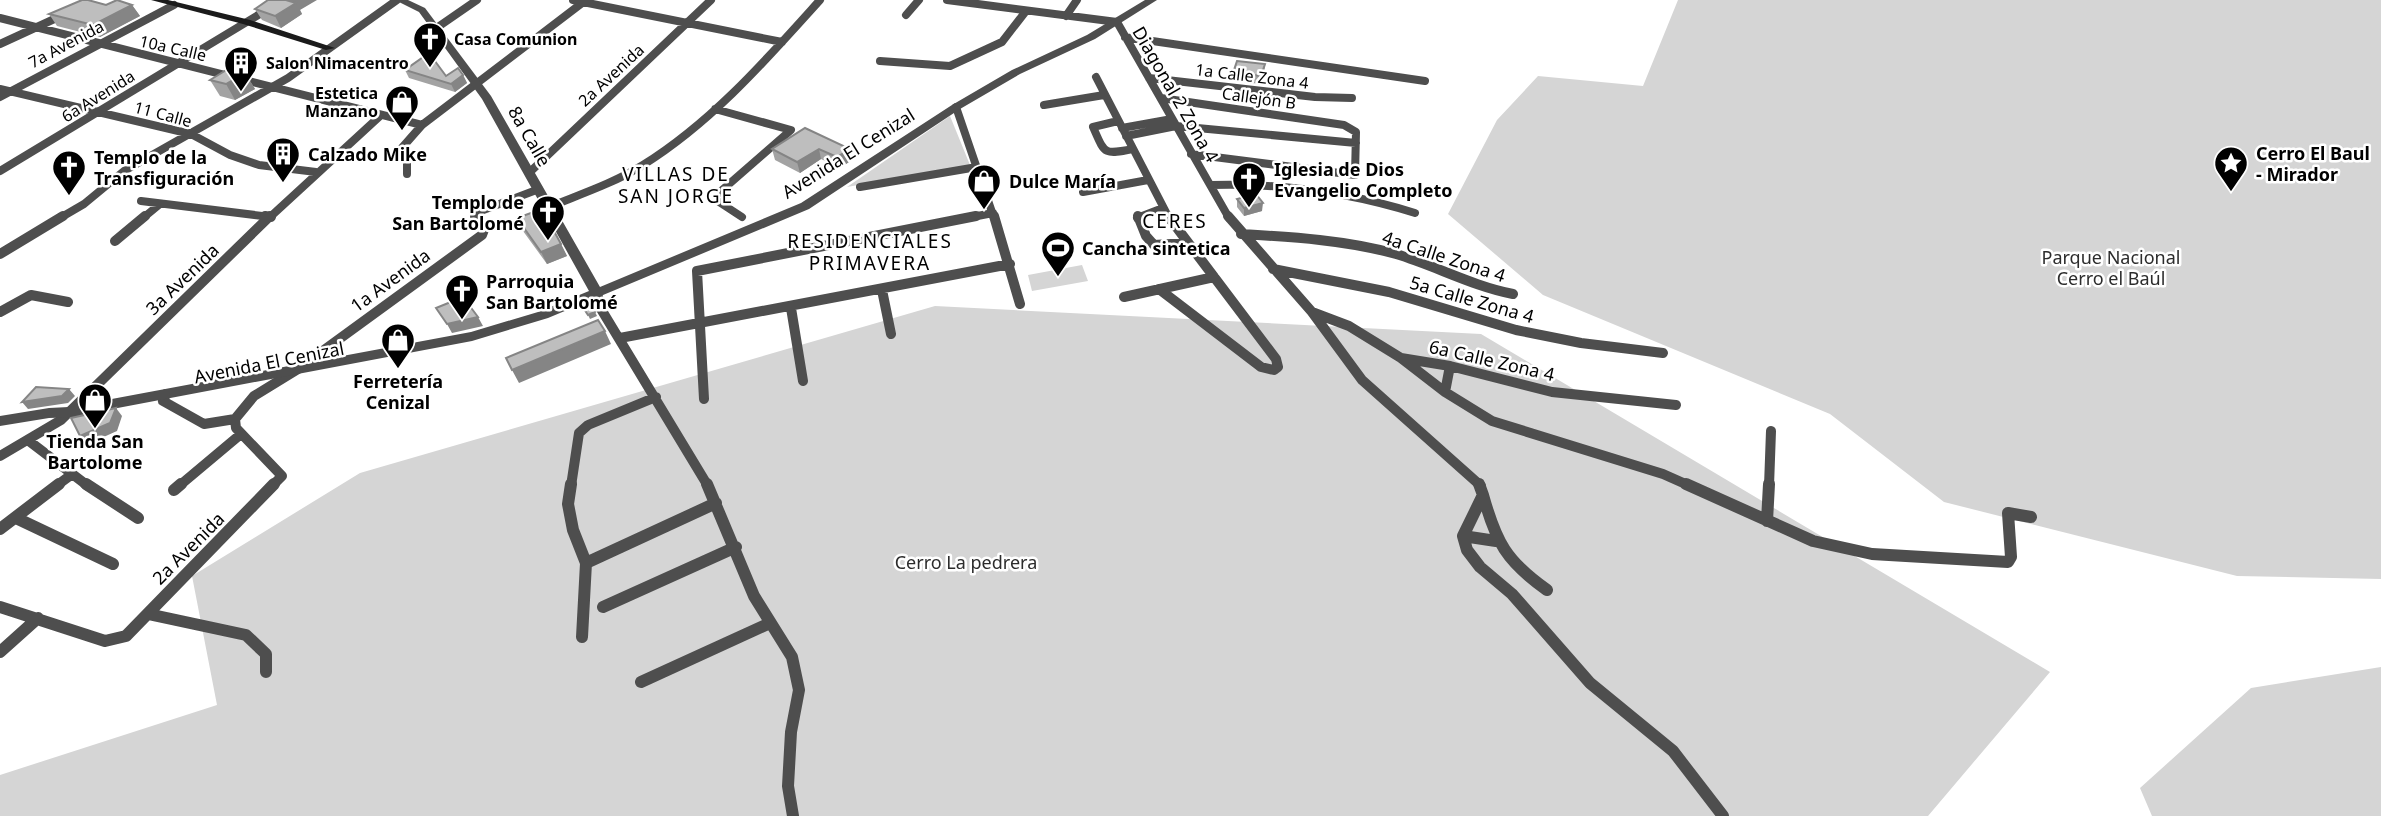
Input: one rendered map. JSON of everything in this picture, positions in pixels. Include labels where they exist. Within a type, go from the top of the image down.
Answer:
[{"type":"main road","points":[[156,0],[178,2],[330,48]]},
{"type":"street","name":"6a Avenida","points":[[0,171],[283,0]]},
{"type":"street","name":"8a Calle","points":[[399,0],[422,10],[496,111],[597,293],[601,309],[656,397],[716,503],[754,596],[792,657],[800,690],[791,732],[788,786],[793,816]]},
{"type":"street","points":[[0,254],[84,204],[124,171],[274,87],[399,0]]},
{"type":"street","points":[[435,29],[477,0]]},
{"type":"street","points":[[573,0],[782,43]]},
{"type":"street","name":"2a Avenida","points":[[531,171],[711,0]]},
{"type":"street","points":[[549,207],[642,166],[715,109],[782,43],[820,0]]},
{"type":"street","points":[[905,15],[919,0]]},
{"type":"street","points":[[947,0],[1117,22]]},
{"type":"street","points":[[1066,16],[1077,0]]},
{"type":"street","name":"Avenida El Cenizal","points":[[0,421],[70,412],[96,412],[298,369],[472,336],[543,315],[806,206],[956,107],[1016,72],[1117,22],[1152,0]]},
{"type":"street","points":[[408,174],[407,154],[400,150],[422,125],[584,1]]},
{"type":"street","name":"7a Avenida","points":[[0,97],[178,2]]},
{"type":"street","points":[[0,44],[73,11]]},
{"type":"street","points":[[880,61],[950,66],[1002,42],[1026,11]]},
{"type":"street","name":"10a Calle","points":[[0,18],[422,125]]},
{"type":"street","name":"Diagonal 2 Zona 4","points":[[1117,22],[1220,206],[1241,234],[1312,312],[1362,380],[1478,482],[1483,495]]},
{"type":"street","points":[[1125,37],[1424,81]]},
{"type":"street","points":[[1096,77],[1163,208],[1276,359],[1278,367],[1261,367],[1159,289]]},
{"type":"street","name":"1a Calle Zona 4","points":[[1149,78],[1314,97],[1352,98]]},
{"type":"street","name":"11 Calle","points":[[0,89],[191,134],[245,161],[316,172]]},
{"type":"street","points":[[1044,105],[1104,95]]},
{"type":"street","name":"Callejón B","points":[[1161,98],[1353,128],[1356,143]]},
{"type":"street","points":[[956,107],[1010,264],[1020,304]]},
{"type":"street","points":[[715,109],[791,130],[713,198],[742,217]]},
{"type":"street","name":"3a Avenida","points":[[0,456],[29,441],[70,412],[316,172],[380,116]]},
{"type":"street","points":[[1133,149],[1110,154],[1104,151],[1093,127],[1122,128],[1174,122],[1356,143],[1355,175],[1191,154]]},
{"type":"street","points":[[860,187],[977,167]]},
{"type":"street","points":[[1083,192],[1148,180]]},
{"type":"street","points":[[1211,186],[1266,184],[1318,189],[1415,213]]},
{"type":"street","name":"1a Avenida","points":[[235,419],[247,404],[276,381],[298,369],[482,235],[485,227],[475,216],[478,212],[539,189]]},
{"type":"street","points":[[141,201],[271,217]]},
{"type":"street","points":[[115,241],[160,204]]},
{"type":"street","points":[[1163,208],[1136,217],[1150,244],[1159,248],[1188,243]]},
{"type":"street","points":[[704,399],[697,271],[993,213]]},
{"type":"street","name":"4a Calle Zona 4","points":[[1241,234],[1311,238],[1357,245],[1397,254],[1482,288],[1513,294]]},
{"type":"street","points":[[620,338],[699,326],[1010,264]]},
{"type":"street","name":"5a Calle Zona 4","points":[[1273,270],[1389,292],[1516,330],[1581,343],[1663,353]]},
{"type":"street","points":[[1124,297],[1214,277]]},
{"type":"street","points":[[882,290],[891,334]]},
{"type":"street","points":[[0,312],[31,295],[68,302]]},
{"type":"street","points":[[791,308],[803,381]]},
{"type":"street","name":"6a Calle Zona 4","points":[[1312,312],[1349,327],[1401,358],[1450,366],[1552,392],[1676,405]]},
{"type":"street","name":"Avenida El Cenizal","points":[[165,397],[276,381],[414,353],[457,343],[472,336]]},
{"type":"street","points":[[1401,358],[1445,392],[1492,421],[1662,474],[1812,541],[1850,551],[2003,563],[2011,557],[2008,513],[2031,517]]},
{"type":"street","points":[[1445,392],[1450,366]]},
{"type":"street","points":[[165,397],[204,424],[235,419],[242,434],[174,490]]},
{"type":"street","points":[[582,637],[583,577],[586,564],[573,530],[568,504],[579,433],[587,425],[656,397]]},
{"type":"street","points":[[1767,521],[1771,431]]},
{"type":"street","name":"2a Avenida","points":[[38,618],[105,641],[117,640],[148,614],[282,476],[242,434]]},
{"type":"street","points":[[29,441],[71,475],[138,518]]},
{"type":"street","points":[[0,529],[71,475]]},
{"type":"street","points":[[1483,495],[1463,536],[1467,550],[1480,567],[1513,594],[1590,684],[1673,751],[1723,816]]},
{"type":"street","points":[[1483,495],[1496,541],[1517,569],[1546,590]]},
{"type":"street","points":[[586,564],[716,503]]},
{"type":"street","points":[[16,518],[113,564]]},
{"type":"street","points":[[1463,536],[1496,541]]},
{"type":"street","points":[[603,607],[736,547]]},
{"type":"street","points":[[0,607],[38,618]]},
{"type":"street","points":[[148,614],[246,635],[267,654],[266,672]]},
{"type":"street","points":[[0,652],[38,618]]},
{"type":"street","points":[[641,682],[770,624]]},
{"type":"green space","name":"Parque Nacional Cerro el Baúl","points":[[1678,0],[2381,0],[2381,579],[2237,576],[1944,502],[1830,414],[1543,295],[1448,214],[1497,120],[1538,76],[1643,86]]},
{"type":"green space","points":[[950,116],[970,165],[847,187]]},
{"type":"green space","name":"Cancha sintetica","points":[[1082,265],[1088,281],[1032,291],[1028,275]]},
{"type":"green space","name":"Cerro La pedrera","points":[[935,306],[1481,334],[2050,672],[1928,816],[0,816],[0,775],[217,705],[192,576],[360,473]]},
{"type":"green space","points":[[2381,667],[2381,816],[2152,816],[2140,788],[2251,688]]},
{"type":"building","points":[[82,0],[106,5],[117,0],[132,5],[93,25],[49,14]]},
{"type":"building","points":[[268,0],[292,0],[289,1],[296,3],[275,16],[255,9]]},
{"type":"building","points":[[429,53],[446,76],[458,68],[463,75],[451,84],[405,70]]},
{"type":"building","points":[[1237,61],[1265,64],[1261,76],[1233,73]]},
{"type":"building","points":[[228,69],[245,73],[226,84],[210,80]]},
{"type":"building","points":[[805,128],[850,149],[837,157],[819,149],[797,162],[772,149]]},
{"type":"building","points":[[1256,194],[1263,203],[1244,208],[1237,199]]},
{"type":"building","points":[[542,209],[561,244],[541,252],[517,218]]},
{"type":"building","points":[[463,297],[478,317],[447,324],[436,308]]},
{"type":"building","points":[[591,302],[595,312],[588,315],[582,306]]},
{"type":"building","points":[[598,320],[605,331],[512,370],[506,358]]},
{"type":"building","points":[[36,387],[69,389],[62,396],[22,402]]},
{"type":"building","points":[[116,408],[110,423],[80,436],[71,418]]},
{"type":"place","name":"Casa Comunion","points":[[430,69]]},
{"type":"place","name":"Salon Nimacentro","points":[[241,93]]},
{"type":"place","name":"Estetica Manzano","points":[[402,132]]},
{"type":"place","name":"Calzado Mike","points":[[283,184]]},
{"type":"place","name":"Cerro El Baul - Mirador","points":[[2231,193]]},
{"type":"place","name":"Templo de la Transfiguración","points":[[69,197]]},
{"type":"place","name":"Iglesia de Dios Evangelio Completo","points":[[1249,209]]},
{"type":"place","name":"Dulce María","points":[[984,211]]},
{"type":"place","name":"Templo de San Bartolomé","points":[[548,242]]},
{"type":"place","name":"Cancha sintetica","points":[[1058,278]]},
{"type":"place","name":"Parroquia San Bartolomé","points":[[462,321]]},
{"type":"place","name":"Ferretería Cenizal","points":[[398,370]]},
{"type":"place","name":"Tienda San Bartolome","points":[[95,430]]},
{"type":"district","name":"VILLAS DE SAN JORGE","points":[[676,185]]},
{"type":"district","name":"CERES","points":[[1175,221]]},
{"type":"district","name":"RESIDENCIALES PRIMAVERA","points":[[870,252]]}]
